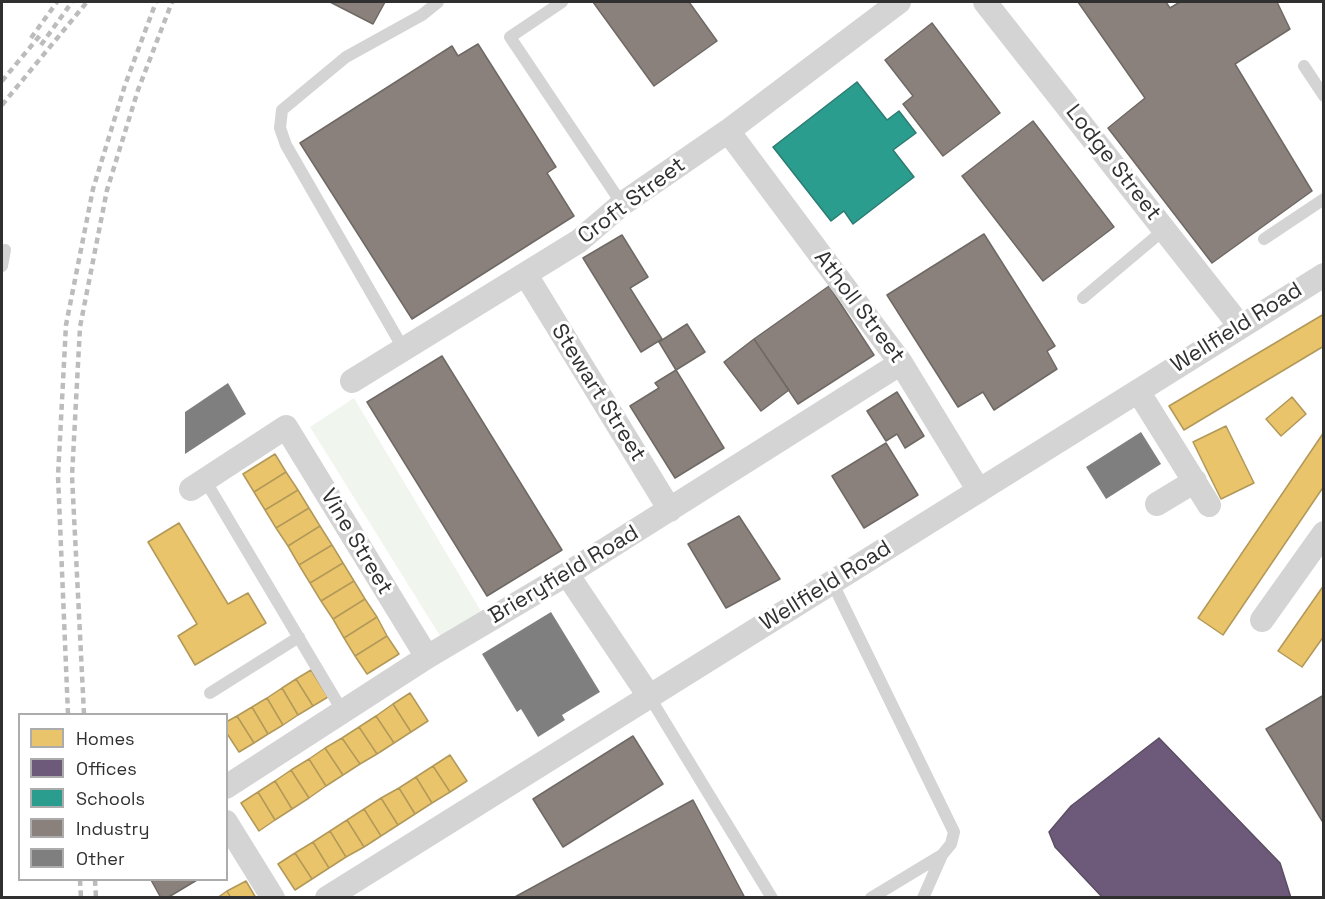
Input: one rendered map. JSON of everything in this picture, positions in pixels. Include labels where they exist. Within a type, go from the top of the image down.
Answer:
[{"type":"street","name":"Croft Street","points":[[352,381],[579,241],[622,204],[728,131],[870,10],[899,2]]},
{"type":"street","name":"Lodge Street","points":[[985,2],[1240,326]]},
{"type":"street","name":"Atholl Street","points":[[728,131],[901,363],[979,491]]},
{"type":"street","name":"Stewart Street","points":[[526,275],[670,510]]},
{"type":"street","name":"Wellfield Road","points":[[327,897],[1323,275]]},
{"type":"street","name":"Brieryfield Road","points":[[228,786],[427,657],[567,574],[901,363]]},
{"type":"street","points":[[1138,391],[1209,505]]},
{"type":"street","name":"Vine Street","points":[[198,484],[286,428],[427,657]]},
{"type":"street","points":[[1157,504],[1194,481]]},
{"type":"street","points":[[1262,620],[1323,533]]},
{"type":"street","points":[[567,574],[650,696]]},
{"type":"street","points":[[228,825],[273,897]]},
{"type":"lane","points":[[403,348],[286,145],[280,128],[282,110],[346,57],[422,15],[438,2]]},
{"type":"lane","points":[[562,2],[510,37],[622,204]]},
{"type":"lane","points":[[1304,66],[1323,96]]},
{"type":"lane","points":[[1264,239],[1323,199]]},
{"type":"lane","points":[[1083,298],[1165,229]]},
{"type":"lane","points":[[2,266],[5,250]]},
{"type":"lane","points":[[198,484],[299,637],[343,712]]},
{"type":"lane","points":[[832,582],[954,832],[951,844],[942,855],[923,897]]},
{"type":"lane","points":[[210,693],[299,637]]},
{"type":"lane","points":[[650,696],[772,897]]},
{"type":"lane","points":[[871,897],[942,855]]},
{"type":"shaded area","points":[[354,398],[482,613],[442,639],[310,427]]},
{"type":"building: Homes","points":[[1324,314],[1324,346],[1184,430],[1169,406]]},
{"type":"building: Homes","points":[[1292,397],[1306,414],[1281,436],[1266,419]]},
{"type":"building: Homes","points":[[1226,426],[1254,483],[1221,499],[1193,442]]},
{"type":"building: Homes","points":[[1324,432],[1324,486],[1223,635],[1198,618]]},
{"type":"building: Homes","points":[[275,454],[286,472],[254,492],[243,474]]},
{"type":"building: Homes","points":[[286,472],[298,490],[265,510],[254,492]]},
{"type":"building: Homes","points":[[298,490],[309,508],[276,528],[265,510]]},
{"type":"building: Homes","points":[[309,508],[320,526],[288,546],[276,528]]},
{"type":"building: Homes","points":[[179,523],[228,604],[248,593],[266,623],[195,665],[178,636],[197,624],[148,542]]},
{"type":"building: Homes","points":[[320,526],[332,545],[299,565],[288,546]]},
{"type":"building: Homes","points":[[332,545],[343,563],[310,583],[299,565]]},
{"type":"building: Homes","points":[[343,563],[354,581],[321,601],[310,583]]},
{"type":"building: Homes","points":[[354,581],[365,599],[333,619],[321,601]]},
{"type":"building: Homes","points":[[1324,585],[1324,636],[1302,667],[1278,651]]},
{"type":"building: Homes","points":[[365,599],[377,617],[344,638],[333,619]]},
{"type":"building: Homes","points":[[377,617],[387,636],[355,656],[344,638]]},
{"type":"building: Homes","points":[[387,636],[399,654],[367,674],[355,656]]},
{"type":"building: Homes","points":[[311,670],[328,697],[313,706],[296,679]]},
{"type":"building: Homes","points":[[296,679],[313,706],[298,715],[282,688]]},
{"type":"building: Homes","points":[[282,688],[298,715],[283,725],[267,698]]},
{"type":"building: Homes","points":[[410,693],[428,721],[411,732],[393,704]]},
{"type":"building: Homes","points":[[267,698],[283,725],[268,734],[252,707]]},
{"type":"building: Homes","points":[[393,704],[411,732],[394,743],[376,716]]},
{"type":"building: Homes","points":[[252,707],[268,734],[254,743],[237,716]]},
{"type":"building: Homes","points":[[237,716],[254,743],[239,752],[228,735],[228,721]]},
{"type":"building: Homes","points":[[376,716],[394,743],[377,754],[359,727]]},
{"type":"building: Homes","points":[[359,727],[377,754],[360,764],[342,738]]},
{"type":"building: Homes","points":[[342,738],[360,764],[343,775],[325,748]]},
{"type":"building: Homes","points":[[325,748],[343,775],[326,786],[309,759]]},
{"type":"building: Homes","points":[[450,755],[467,781],[450,792],[433,766]]},
{"type":"building: Homes","points":[[309,759],[326,786],[309,798],[291,770]]},
{"type":"building: Homes","points":[[433,766],[450,792],[432,803],[416,777]]},
{"type":"building: Homes","points":[[291,770],[309,798],[292,809],[275,781]]},
{"type":"building: Homes","points":[[416,777],[432,803],[415,814],[399,788]]},
{"type":"building: Homes","points":[[275,781],[292,809],[275,820],[258,792]]},
{"type":"building: Homes","points":[[399,788],[415,814],[398,825],[381,798]]},
{"type":"building: Homes","points":[[258,792],[275,820],[259,831],[241,803]]},
{"type":"building: Homes","points":[[381,798],[398,825],[381,836],[364,809]]},
{"type":"building: Homes","points":[[364,809],[381,836],[364,847],[347,820]]},
{"type":"building: Homes","points":[[347,820],[364,847],[346,857],[330,831]]},
{"type":"building: Homes","points":[[330,831],[346,857],[329,868],[313,842]]},
{"type":"building: Homes","points":[[313,842],[329,868],[312,879],[295,853]]},
{"type":"building: Homes","points":[[295,853],[312,879],[295,890],[278,864]]},
{"type":"building: Homes","points":[[246,881],[256,898],[231,898],[227,891]]},
{"type":"building: Homes","points":[[227,891],[231,898],[217,898]]},
{"type":"building: Offices","points":[[1159,738],[1280,863],[1291,898],[1103,898],[1055,847],[1049,832],[1071,806]]},
{"type":"building: Schools","points":[[857,82],[887,120],[899,111],[916,133],[893,150],[914,177],[853,224],[844,211],[831,221],[773,147]]},
{"type":"building: Industry","points":[[330,2],[385,2],[373,24]]},
{"type":"building: Industry","points":[[593,2],[689,2],[717,41],[654,86]]},
{"type":"building: Industry","points":[[1078,2],[1166,2],[1170,8],[1180,2],[1277,2],[1290,29],[1235,64],[1312,191],[1212,263],[1108,128],[1145,98]]},
{"type":"building: Industry","points":[[932,23],[1000,113],[943,156],[903,104],[913,96],[885,60]]},
{"type":"building: Industry","points":[[478,44],[556,167],[547,173],[574,216],[412,319],[300,143],[452,46],[458,56]]},
{"type":"building: Industry","points":[[1033,121],[1114,227],[1043,281],[962,176]]},
{"type":"building: Industry","points":[[984,234],[1055,346],[1047,351],[1057,369],[994,410],[983,392],[958,407],[887,295]]},
{"type":"building: Industry","points":[[622,235],[648,277],[630,288],[662,339],[641,352],[583,258]]},
{"type":"building: Industry","points":[[829,286],[874,355],[798,404],[754,339]]},
{"type":"building: Industry","points":[[687,324],[705,352],[676,370],[659,342]]},
{"type":"building: Industry","points":[[754,339],[789,390],[761,411],[724,362]]},
{"type":"building: Industry","points":[[442,356],[562,550],[487,596],[367,402]]},
{"type":"building: Industry","points":[[676,370],[724,448],[675,478],[630,406],[659,388],[655,383]]},
{"type":"building: Industry","points":[[897,392],[924,436],[905,448],[897,434],[886,441],[867,411]]},
{"type":"building: Industry","points":[[886,443],[918,495],[864,528],[832,476]]},
{"type":"building: Industry","points":[[739,516],[780,579],[726,608],[688,544]]},
{"type":"building: Industry","points":[[1324,695],[1324,824],[1266,729]]},
{"type":"building: Industry","points":[[633,736],[663,784],[563,847],[533,799]]},
{"type":"building: Industry","points":[[693,800],[745,898],[513,898]]},
{"type":"building: Industry","points":[[152,881],[195,881],[167,898],[161,898]]},
{"type":"building: Other","points":[[228,383],[246,414],[185,454],[185,412]]},
{"type":"building: Other","points":[[1141,432],[1161,464],[1106,499],[1086,467]]},
{"type":"building: Other","points":[[551,612],[600,692],[562,715],[565,720],[538,737],[521,709],[517,712],[482,654]]},
{"type":"railway","points":[[31,38],[57,2]]},
{"type":"railway","points":[[41,45],[72,2]]},
{"type":"railway","points":[[2,105],[87,2]]},
{"type":"railway","points":[[68,713],[58,476],[66,325],[93,189],[125,85],[156,2]]},
{"type":"railway","points":[[84,713],[72,476],[80,327],[107,190],[138,90],[172,2]]},
{"type":"railway","points":[[2,81],[42,33]]},
{"type":"railway","points":[[80,881],[81,898]]},
{"type":"railway","points":[[95,881],[96,898]]}]
